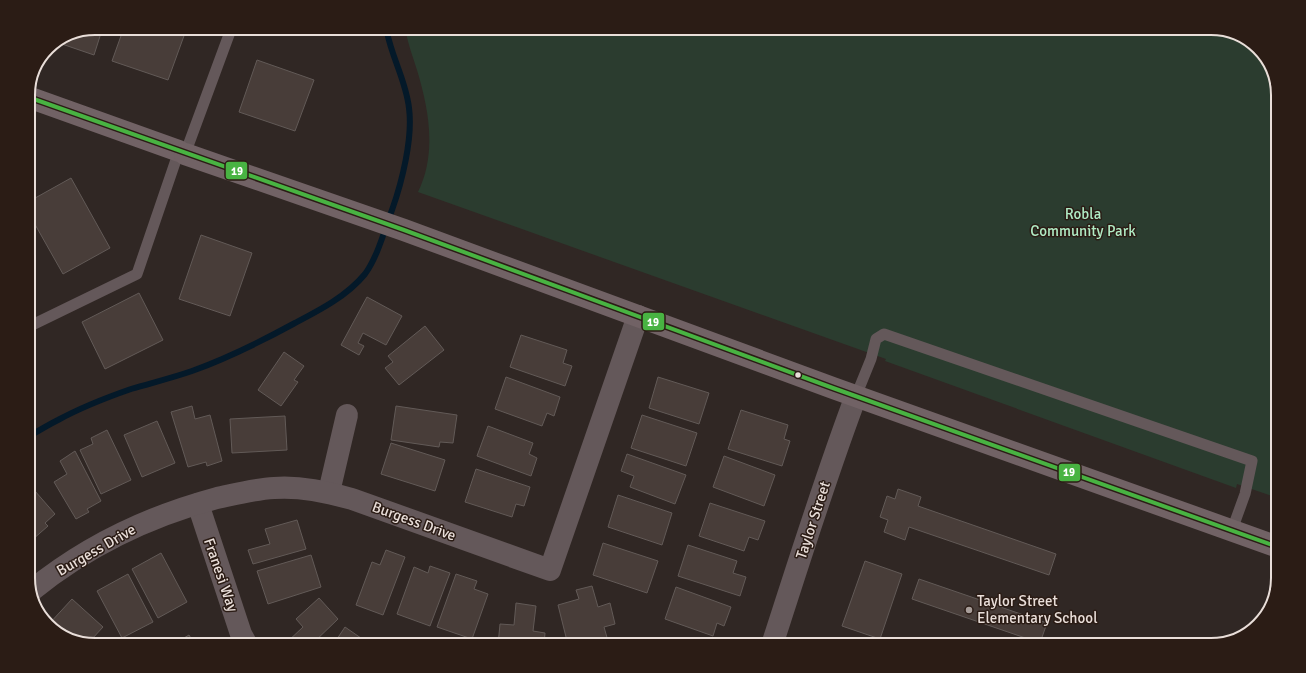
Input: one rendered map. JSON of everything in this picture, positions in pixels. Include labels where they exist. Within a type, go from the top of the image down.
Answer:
[{"type":"main road","points":[[35,100],[357,213],[856,396],[1271,544]]},
{"type":"street","name":"Burgess Drive","points":[[36,588],[74,560],[118,535],[166,514],[241,493],[274,488],[301,488],[330,492],[550,570],[638,316]]},
{"type":"street","name":"Taylor Street","points":[[774,638],[823,488],[856,396]]},
{"type":"street","points":[[330,492],[348,415]]},
{"type":"street","name":"Franesi Way","points":[[198,504],[243,638]]},
{"type":"lane","points":[[35,324],[137,274],[182,152],[229,35]]},
{"type":"lane","points":[[856,396],[871,359],[876,339],[884,334],[1252,462],[1245,494],[1232,530]]},
{"type":"green space","name":"Robla Community Park","points":[[407,35],[1211,35],[1226,37],[1237,41],[1250,50],[1261,62],[1268,76],[1271,91],[1271,496],[1237,484],[1236,488],[885,361],[886,359],[418,192],[428,162],[429,131],[425,100]]},
{"type":"building","points":[[100,35],[94,55],[63,44],[76,38]]},
{"type":"building","points":[[121,35],[184,35],[168,80],[112,61]]},
{"type":"building","points":[[257,60],[314,80],[295,131],[239,112]]},
{"type":"building","points":[[71,178],[110,248],[63,274],[35,224],[35,198]]},
{"type":"building","points":[[201,235],[252,253],[230,316],[179,299]]},
{"type":"building","points":[[139,293],[163,340],[105,369],[82,322]]},
{"type":"building","points":[[367,297],[402,316],[386,345],[363,333],[358,343],[364,346],[359,355],[341,345]]},
{"type":"building","points":[[425,326],[444,350],[399,385],[385,368],[393,362],[388,356]]},
{"type":"building","points":[[521,335],[567,350],[563,363],[572,366],[565,386],[510,367]]},
{"type":"building","points":[[284,352],[304,366],[294,380],[298,382],[281,406],[258,390]]},
{"type":"building","points":[[506,377],[560,397],[554,416],[547,413],[542,426],[495,409]]},
{"type":"building","points":[[658,377],[709,393],[699,424],[649,408]]},
{"type":"building","points":[[192,406],[195,419],[210,415],[222,461],[207,466],[206,462],[188,467],[171,412]]},
{"type":"building","points":[[396,406],[457,415],[453,443],[440,442],[439,447],[391,440]]},
{"type":"building","points":[[741,410],[788,425],[784,439],[790,441],[782,466],[728,449]]},
{"type":"building","points":[[642,415],[697,433],[686,466],[631,448]]},
{"type":"building","points":[[285,416],[287,450],[232,453],[230,419]]},
{"type":"building","points":[[157,421],[175,463],[142,477],[124,435]]},
{"type":"building","points":[[488,426],[533,443],[529,454],[537,458],[531,476],[477,456]]},
{"type":"building","points":[[107,430],[131,480],[101,494],[80,450],[93,444],[91,438]]},
{"type":"building","points":[[391,443],[445,460],[435,491],[381,474]]},
{"type":"building","points":[[75,451],[101,501],[87,509],[89,512],[76,519],[54,482],[67,474],[60,461]]},
{"type":"building","points":[[627,454],[686,475],[675,504],[630,487],[634,476],[621,471]]},
{"type":"building","points":[[724,456],[775,475],[764,506],[713,487]]},
{"type":"building","points":[[476,469],[530,487],[524,506],[516,504],[512,517],[465,502]]},
{"type":"building","points":[[898,489],[921,497],[918,506],[1056,554],[1049,575],[909,527],[905,540],[884,532],[888,520],[880,517],[887,496],[895,499]]},
{"type":"building","points":[[35,491],[55,514],[45,523],[48,526],[35,537]]},
{"type":"building","points":[[618,495],[672,513],[662,545],[608,527]]},
{"type":"building","points":[[710,503],[765,521],[758,540],[749,537],[744,551],[699,536]]},
{"type":"building","points":[[297,520],[306,549],[253,564],[248,550],[270,544],[265,529]]},
{"type":"building","points":[[603,543],[658,561],[647,593],[593,575]]},
{"type":"building","points":[[688,545],[737,561],[733,573],[746,577],[740,596],[678,576]]},
{"type":"building","points":[[386,550],[405,557],[383,615],[356,605],[372,562],[380,565]]},
{"type":"building","points":[[161,553],[187,602],[158,618],[132,569]]},
{"type":"building","points":[[311,555],[321,587],[268,604],[257,571]]},
{"type":"building","points":[[865,561],[902,574],[880,638],[842,626]]},
{"type":"building","points":[[430,566],[450,573],[430,626],[397,614],[414,567],[428,573]]},
{"type":"building","points":[[128,574],[153,622],[122,638],[97,591]]},
{"type":"building","points":[[456,574],[477,581],[474,589],[488,594],[472,638],[437,627]]},
{"type":"building","points":[[919,579],[1047,623],[1042,638],[1025,638],[912,599]]},
{"type":"building","points":[[592,586],[598,607],[610,603],[615,624],[604,627],[607,638],[566,638],[558,605],[579,599],[576,590]]},
{"type":"building","points":[[676,587],[731,607],[724,626],[717,623],[713,636],[665,619]]},
{"type":"building","points":[[319,598],[338,619],[318,638],[291,638],[303,627],[296,619]]},
{"type":"building","points":[[72,599],[103,627],[93,638],[87,637],[69,632],[53,620]]},
{"type":"building","points":[[516,603],[536,606],[533,631],[545,633],[545,638],[499,638],[500,624],[514,625]]},
{"type":"building","points":[[345,627],[361,638],[338,638]]},
{"type":"building","points":[[189,635],[191,638],[184,638]]},
{"type":"waterway","points":[[35,433],[94,403],[131,389],[192,371],[245,349],[323,308],[342,296],[358,282],[369,267],[384,234],[396,199],[408,146],[410,120],[409,108],[402,79],[388,35]]},
{"type":"transit line","name":"19","points":[[35,99],[404,230],[833,388],[1271,544]]},
{"type":"place","name":"Taylor Street Elementary School","points":[[969,610]]}]
